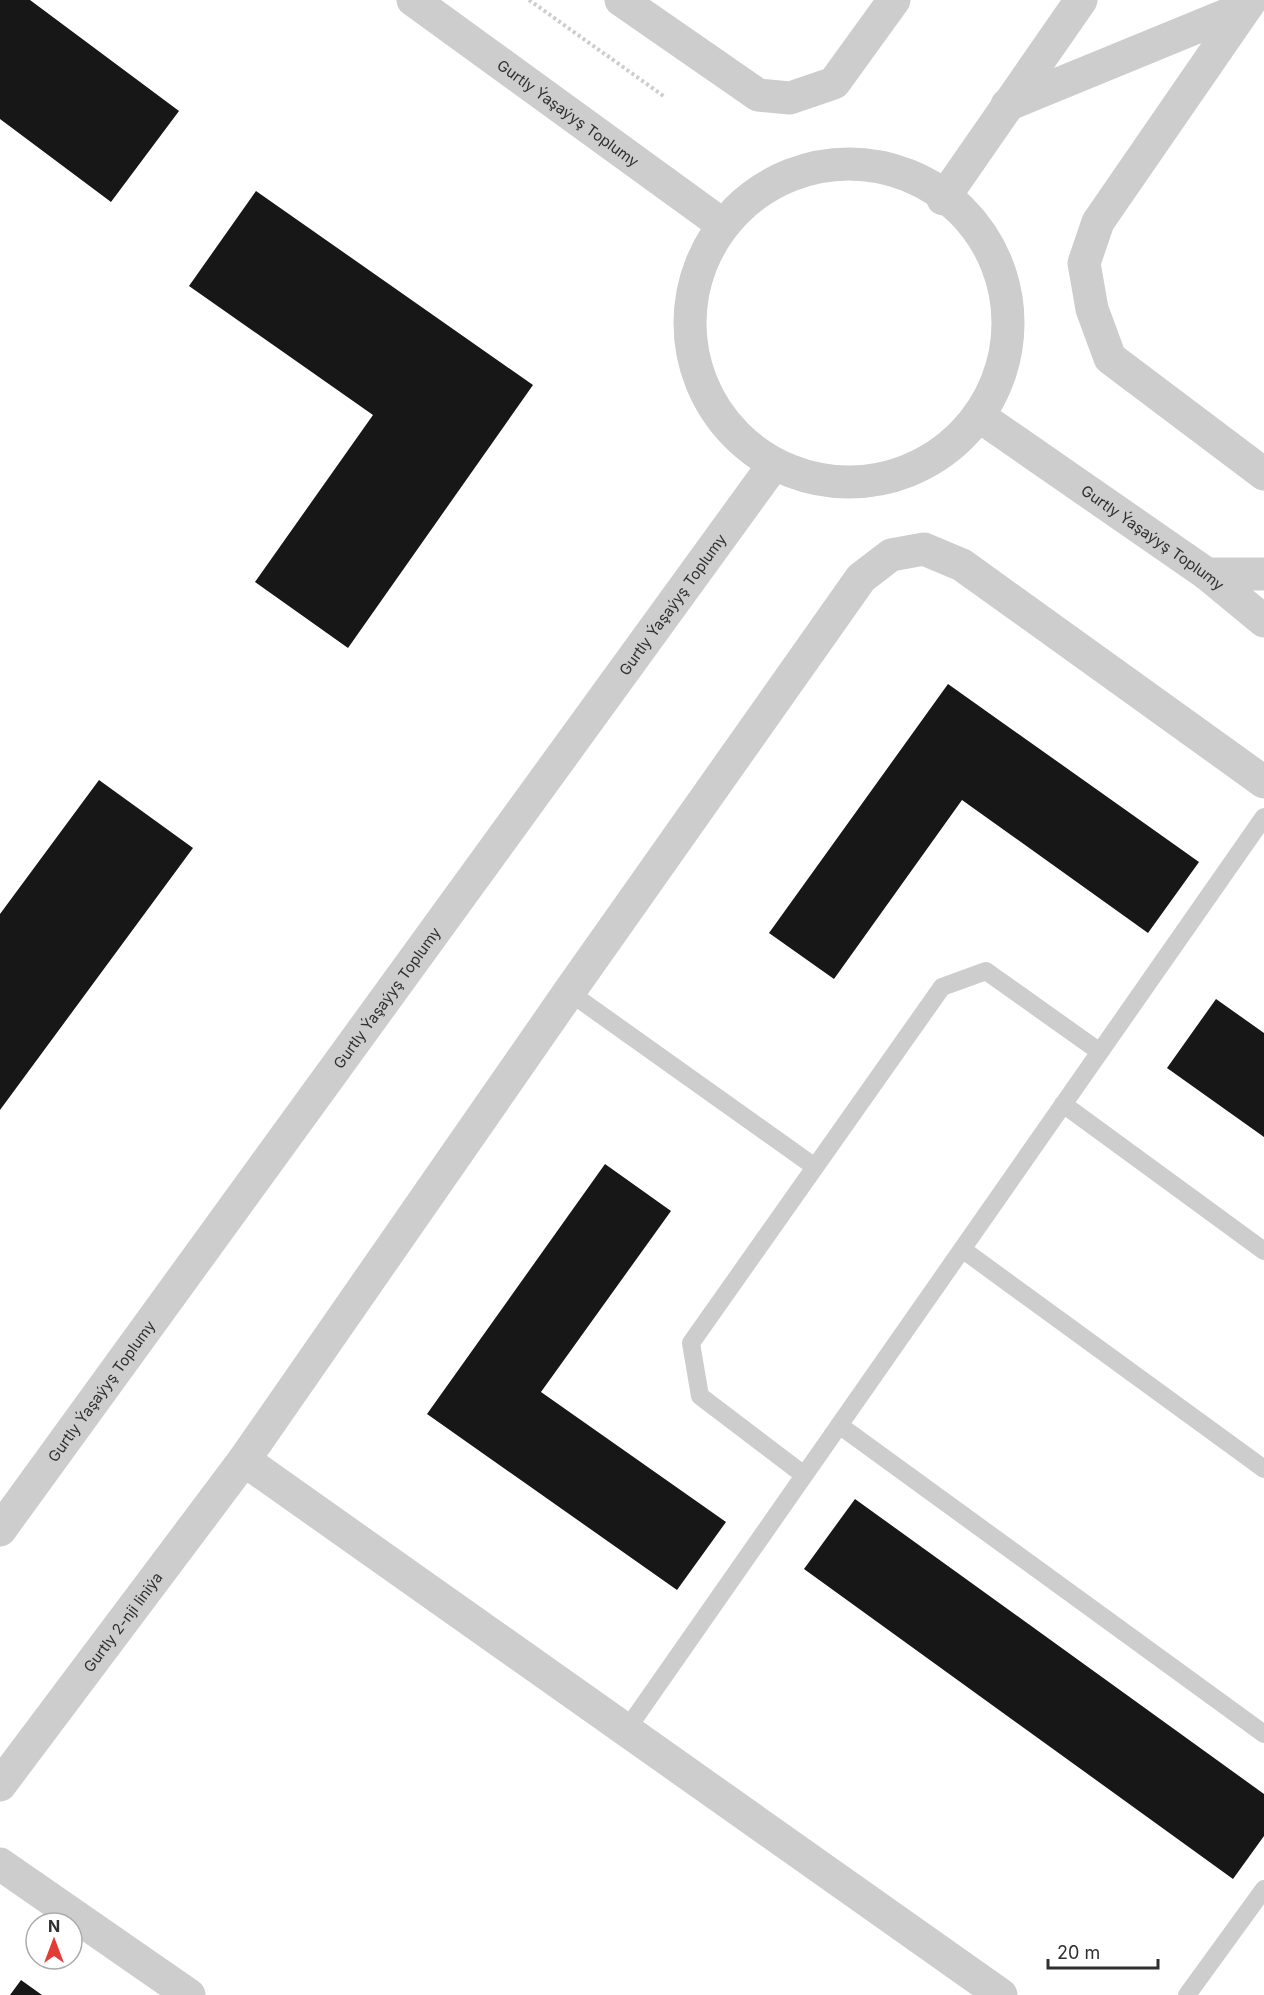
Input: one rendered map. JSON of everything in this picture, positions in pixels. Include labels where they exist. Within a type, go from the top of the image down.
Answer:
[{"type":"street","name":"Gurtly Ýaşaýyş Toplumy","points":[[413,0],[723,225]]},
{"type":"street","points":[[621,0],[758,95],[790,98],[834,83],[894,0]]},
{"type":"street","points":[[943,199],[1082,0]]},
{"type":"street","points":[[1007,105],[1248,4]]},
{"type":"street","points":[[1248,4],[1098,222],[1084,263],[1092,309],[1110,358],[1264,474]]},
{"type":"street","points":[[832,164],[865,164],[896,171],[926,184],[943,199],[974,223],[990,248],[1002,275],[1008,303],[1009,333],[1004,362],[994,390],[980,416],[961,437],[938,455],[913,469],[886,478],[857,483],[828,482],[800,475],[774,464],[748,447],[726,425],[708,399],[696,371],[690,341],[689,310],[694,280],[706,251],[723,225],[771,184],[801,171],[832,164]]},
{"type":"street","name":"Gurtly Ýaşaýyş Toplumy","points":[[980,416],[1207,574],[1264,621]]},
{"type":"street","name":"Gurtly Ýaşaýyş Toplumy","points":[[0,1530],[774,464]]},
{"type":"street","name":"Gurtly 2-nji liniýa","points":[[0,1785],[244,1460],[569,992],[861,578],[891,555],[924,549],[962,565],[1264,782]]},
{"type":"street","points":[[1207,574],[1264,574]]},
{"type":"street","points":[[244,1460],[1001,1995]]},
{"type":"street","points":[[0,1864],[189,1995]]},
{"type":"lane","points":[[627,1729],[1264,817]]},
{"type":"lane","points":[[804,1475],[700,1396],[691,1343],[942,987],[986,971],[1100,1052]]},
{"type":"lane","points":[[569,992],[815,1167]]},
{"type":"lane","points":[[1063,1104],[1264,1251]]},
{"type":"lane","points":[[962,1249],[1264,1469]]},
{"type":"lane","points":[[839,1425],[1264,1734]]},
{"type":"lane","points":[[1187,1995],[1264,1889]]},
{"type":"path","points":[[529,0],[665,97]]},
{"type":"building","points":[[0,0],[30,0],[179,111],[111,202],[0,119]]},
{"type":"building","points":[[256,191],[533,385],[348,648],[255,582],[373,415],[189,286]]},
{"type":"building","points":[[948,684],[1199,862],[1148,933],[962,800],[834,979],[769,933]]},
{"type":"building","points":[[99,780],[193,848],[0,1110],[0,914]]},
{"type":"building","points":[[1216,999],[1264,1033],[1264,1137],[1167,1068]]},
{"type":"building","points":[[605,1164],[671,1211],[541,1392],[726,1522],[677,1590],[427,1414]]},
{"type":"building","points":[[855,1499],[1264,1794],[1264,1836],[1233,1879],[804,1569]]},
{"type":"building","points":[[21,1980],[42,1995],[10,1995]]}]
